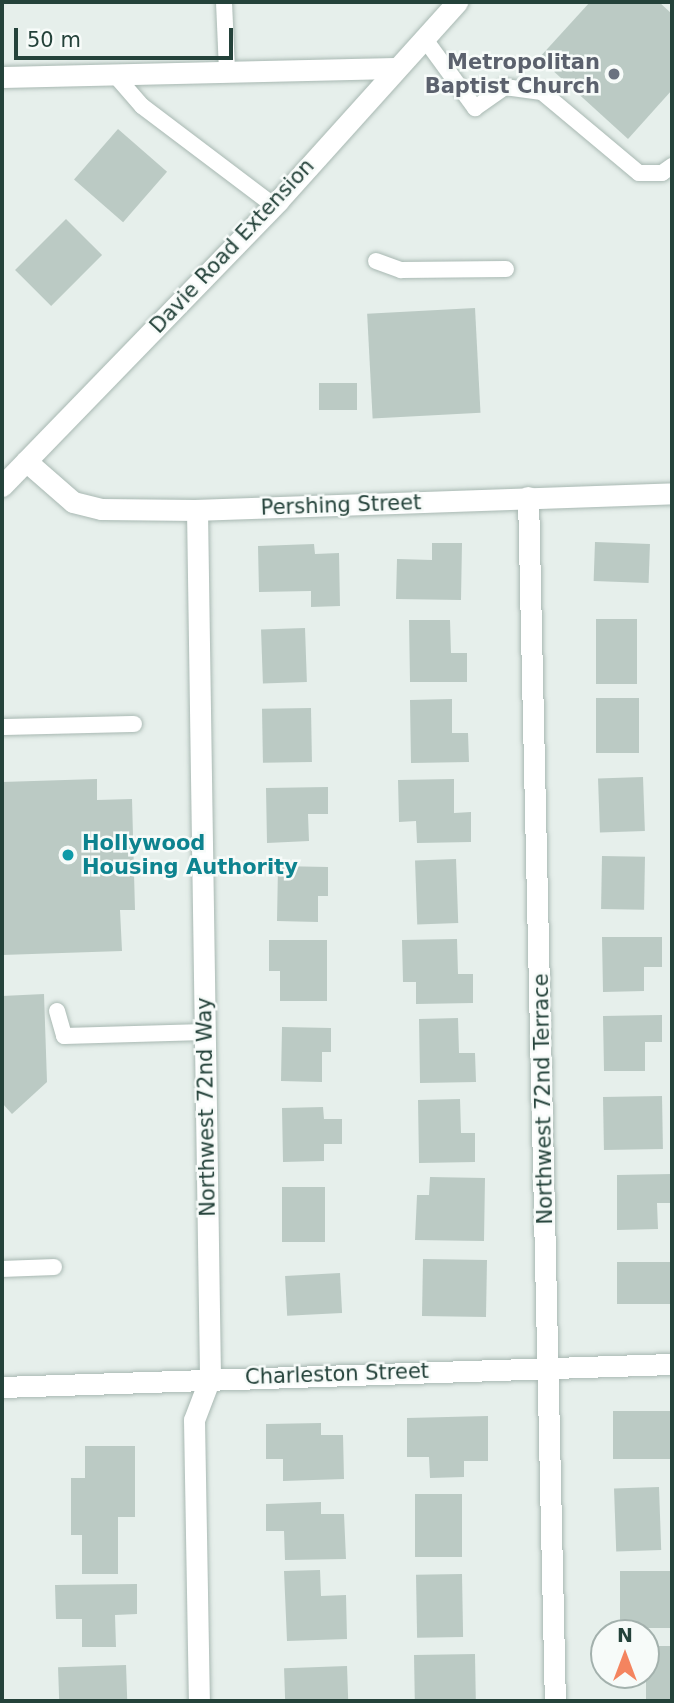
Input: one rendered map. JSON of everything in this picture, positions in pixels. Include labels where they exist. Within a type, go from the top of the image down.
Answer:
[{"type":"street","name":"Davie Road Extension","points":[[2,486],[273,205],[457,2]]},
{"type":"street","points":[[2,77],[395,68]]},
{"type":"street","name":"Pershing Street","points":[[26,461],[73,502],[101,509],[197,510],[672,492]]},
{"type":"street","name":"Northwest 72nd Terrace","points":[[528,497],[555,1701]]},
{"type":"street","name":"Northwest 72nd Way","points":[[197,510],[211,1378],[194,1420],[199,1701]]},
{"type":"street","name":"Charleston Street","points":[[2,1387],[672,1364]]},
{"type":"lane","points":[[224,2],[227,72]]},
{"type":"lane","points":[[424,38],[475,108],[505,87],[542,92],[639,173],[662,173],[672,166]]},
{"type":"lane","points":[[115,75],[142,106],[273,205]]},
{"type":"lane","points":[[376,261],[401,270],[506,269]]},
{"type":"lane","points":[[2,727],[134,724]]},
{"type":"lane","points":[[57,1011],[64,1036],[205,1032]]},
{"type":"lane","points":[[2,1269],[54,1266]]},
{"type":"building","name":"Metropolitan Baptist Church","points":[[590,2],[659,2],[672,14],[672,90],[628,139],[539,58]]},
{"type":"building","points":[[118,129],[167,172],[123,222],[74,180]]},
{"type":"building","points":[[66,219],[102,255],[51,306],[15,270]]},
{"type":"building","points":[[475,308],[480,413],[373,419],[367,314]]},
{"type":"building","points":[[319,383],[357,383],[357,410],[319,410]]},
{"type":"building","points":[[595,542],[650,544],[649,583],[594,581]]},
{"type":"building","points":[[432,543],[462,543],[461,600],[396,599],[397,559],[432,560]]},
{"type":"building","points":[[314,544],[315,554],[339,553],[340,606],[311,607],[311,591],[259,592],[258,546]]},
{"type":"building","points":[[596,619],[637,619],[637,684],[596,684]]},
{"type":"building","points":[[409,620],[450,620],[451,653],[467,653],[467,682],[410,682]]},
{"type":"building","points":[[305,628],[307,682],[263,684],[261,630]]},
{"type":"building","points":[[596,698],[639,698],[639,753],[596,753]]},
{"type":"building","points":[[452,699],[452,733],[468,733],[469,762],[411,763],[410,700]]},
{"type":"building","points":[[311,708],[312,762],[263,763],[262,709]]},
{"type":"building","points":[[643,777],[645,831],[600,833],[598,779]]},
{"type":"building","name":"Hollywood Housing Authority","points":[[97,779],[97,800],[132,799],[135,910],[120,910],[122,951],[2,955],[2,782]]},
{"type":"building","points":[[454,779],[454,813],[471,812],[471,842],[417,843],[416,821],[399,822],[398,780]]},
{"type":"building","points":[[328,787],[328,814],[308,814],[309,841],[267,843],[266,788]]},
{"type":"building","points":[[602,856],[645,857],[644,910],[601,909]]},
{"type":"building","points":[[456,859],[458,923],[417,924],[415,860]]},
{"type":"building","points":[[278,866],[328,867],[328,896],[318,896],[318,922],[277,921]]},
{"type":"building","points":[[602,937],[662,937],[662,967],[644,967],[644,991],[603,992]]},
{"type":"building","points":[[457,939],[458,974],[473,974],[473,1003],[416,1004],[416,982],[403,982],[402,940]]},
{"type":"building","points":[[269,940],[327,940],[327,1001],[280,1001],[280,971],[269,971]]},
{"type":"building","points":[[44,994],[47,1082],[12,1114],[2,1103],[2,996]]},
{"type":"building","points":[[662,1015],[662,1042],[645,1042],[645,1071],[604,1071],[603,1016]]},
{"type":"building","points":[[458,1018],[459,1053],[475,1053],[476,1082],[420,1083],[419,1019]]},
{"type":"building","points":[[282,1027],[331,1028],[331,1052],[322,1052],[322,1082],[281,1081]]},
{"type":"building","points":[[662,1096],[663,1149],[604,1150],[603,1097]]},
{"type":"building","points":[[460,1099],[461,1133],[475,1133],[475,1162],[419,1163],[418,1100]]},
{"type":"building","points":[[323,1107],[324,1119],[342,1119],[342,1144],[324,1144],[324,1161],[283,1162],[282,1108]]},
{"type":"building","points":[[672,1174],[672,1203],[657,1203],[658,1229],[617,1230],[617,1175]]},
{"type":"building","points":[[430,1177],[485,1178],[484,1241],[415,1240],[417,1195],[429,1195]]},
{"type":"building","points":[[282,1187],[325,1187],[325,1242],[282,1242]]},
{"type":"building","points":[[423,1259],[487,1260],[486,1317],[422,1316]]},
{"type":"building","points":[[617,1262],[672,1262],[672,1304],[617,1304]]},
{"type":"building","points":[[340,1273],[342,1313],[287,1316],[285,1276]]},
{"type":"building","points":[[613,1411],[672,1411],[672,1459],[613,1459]]},
{"type":"building","points":[[488,1416],[488,1461],[464,1461],[464,1477],[430,1478],[429,1457],[407,1457],[407,1418]]},
{"type":"building","points":[[321,1423],[321,1435],[343,1435],[344,1479],[283,1481],[283,1459],[266,1459],[266,1424]]},
{"type":"building","points":[[85,1446],[135,1446],[135,1517],[118,1517],[118,1574],[82,1574],[82,1535],[71,1535],[71,1478],[85,1478]]},
{"type":"building","points":[[659,1487],[661,1550],[616,1552],[614,1489]]},
{"type":"building","points":[[415,1494],[462,1494],[462,1557],[415,1557]]},
{"type":"building","points":[[321,1502],[321,1514],[344,1514],[346,1559],[285,1560],[284,1531],[266,1531],[266,1504]]},
{"type":"building","points":[[320,1570],[321,1596],[346,1595],[347,1639],[287,1641],[284,1571]]},
{"type":"building","points":[[620,1571],[672,1571],[672,1628],[660,1628],[660,1619],[620,1619]]},
{"type":"building","points":[[462,1574],[463,1637],[417,1638],[416,1575]]},
{"type":"building","points":[[137,1584],[137,1614],[115,1615],[116,1647],[82,1647],[82,1619],[56,1619],[55,1585]]},
{"type":"building","points":[[660,1646],[672,1646],[672,1701],[646,1701],[646,1689],[660,1689]]},
{"type":"building","points":[[475,1654],[476,1701],[415,1701],[414,1655]]},
{"type":"building","points":[[126,1665],[127,1701],[59,1701],[58,1667]]},
{"type":"building","points":[[347,1666],[348,1701],[285,1701],[284,1668]]},
{"type":"place","name":"Metropolitan Baptist Church","points":[[614,74]]},
{"type":"place","name":"Hollywood Housing Authority","points":[[68,855]]}]
